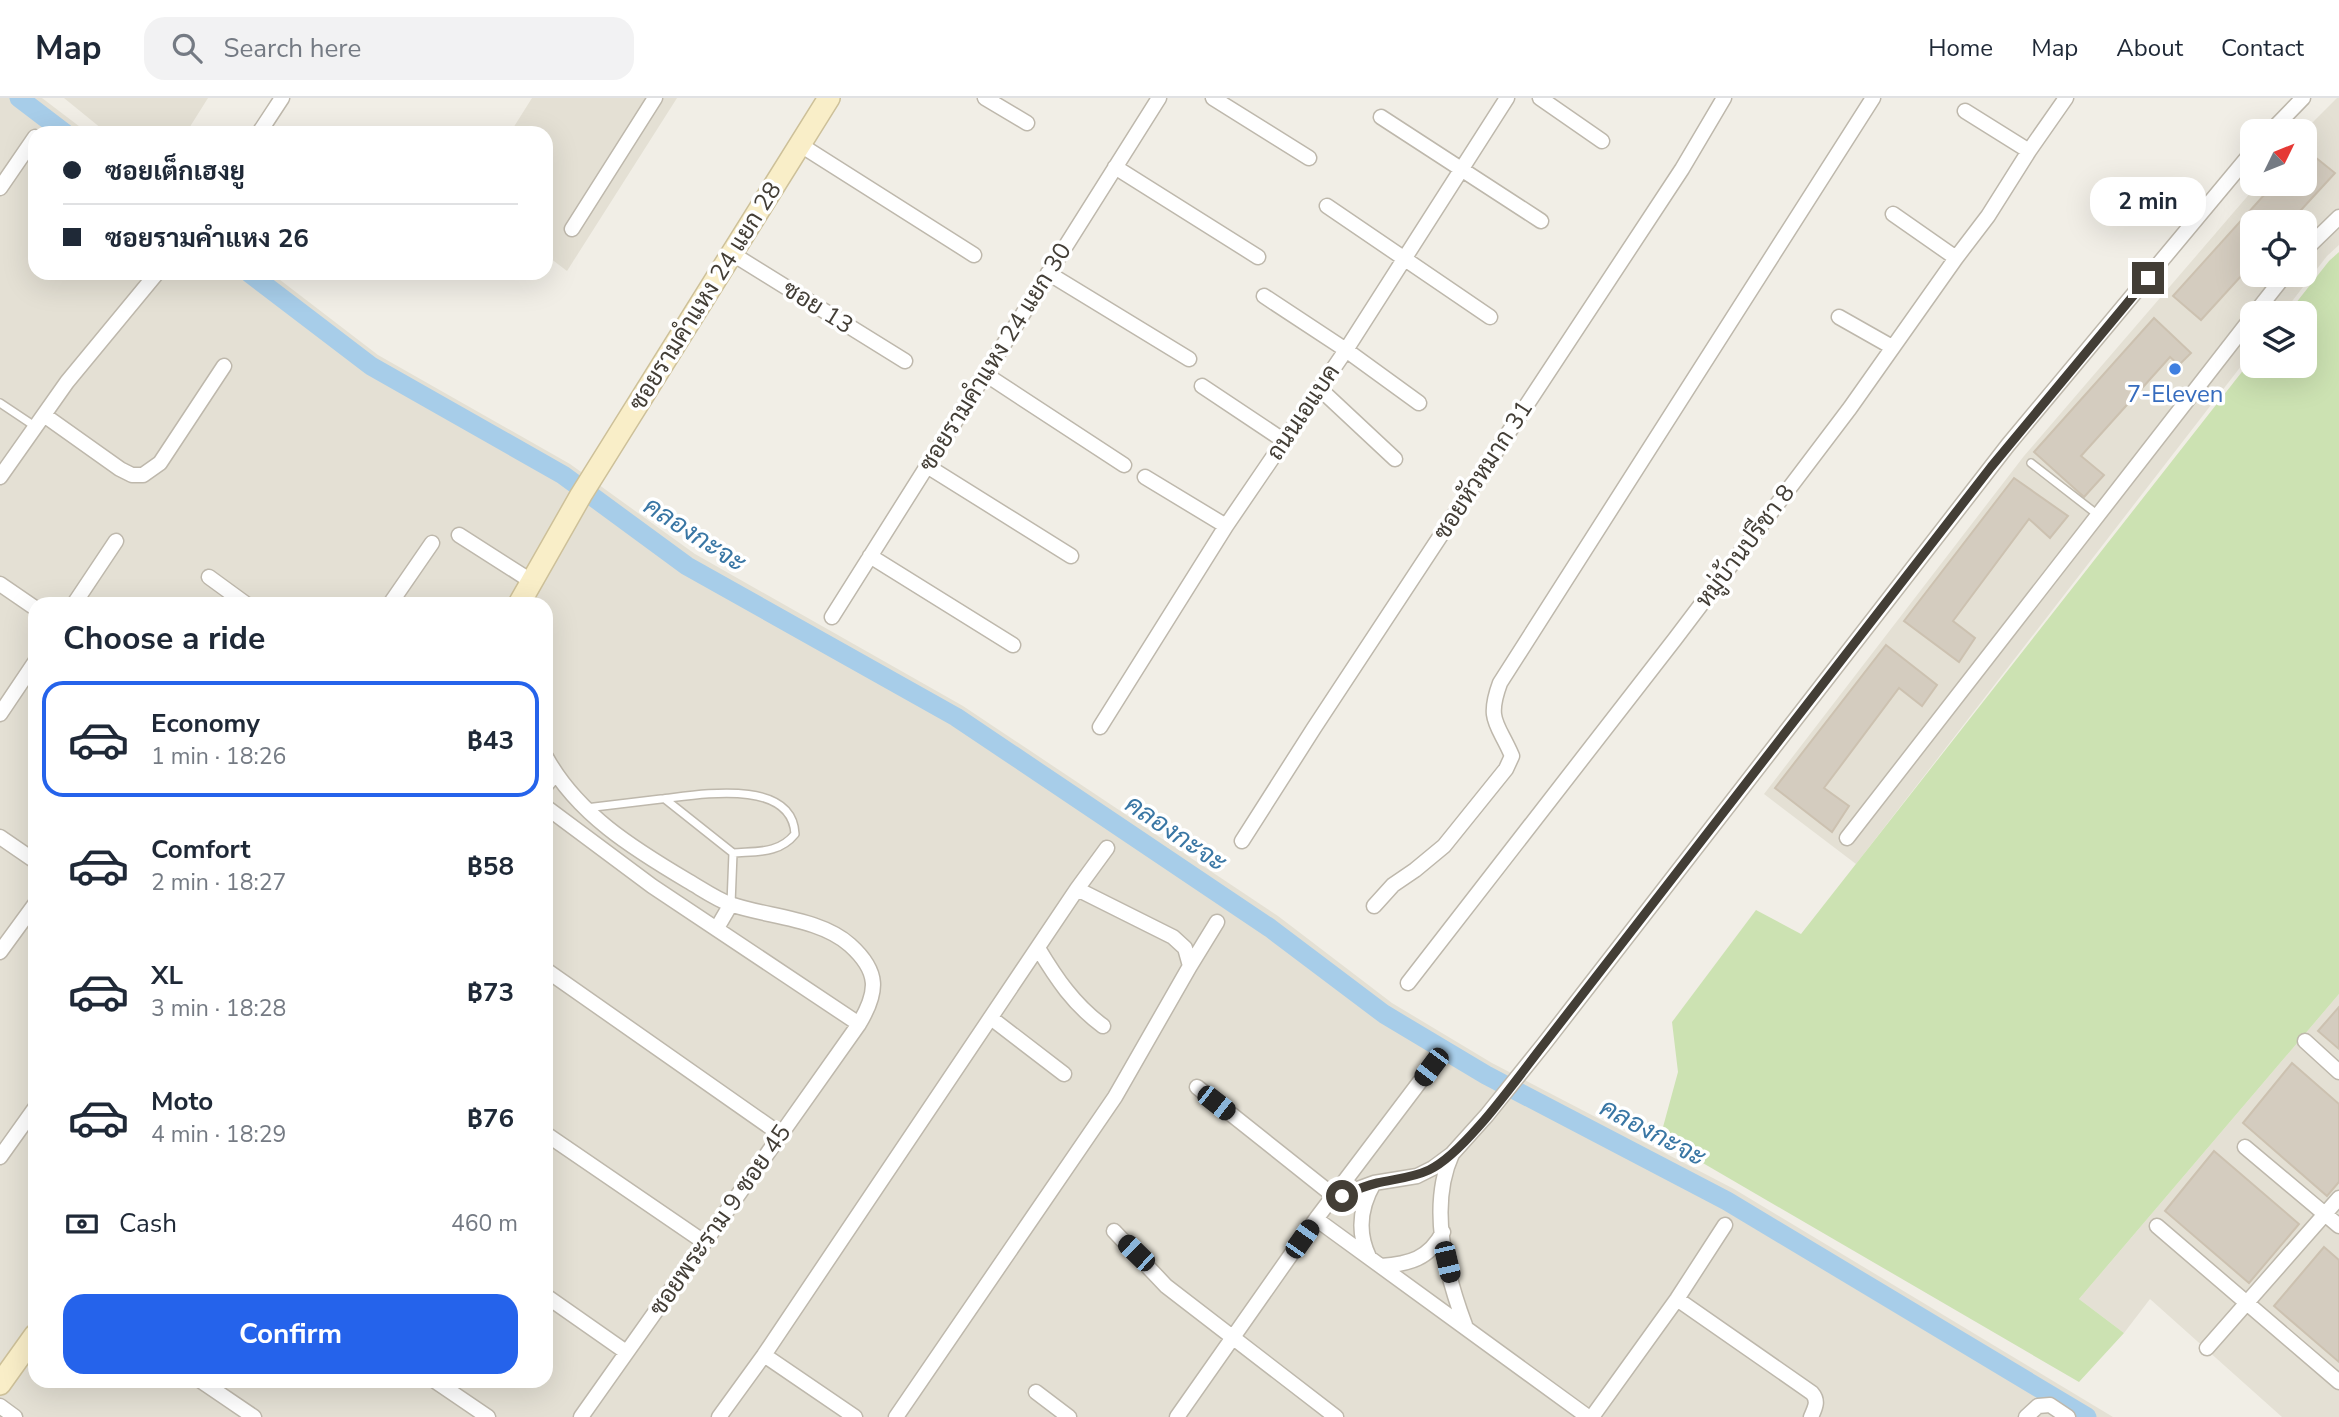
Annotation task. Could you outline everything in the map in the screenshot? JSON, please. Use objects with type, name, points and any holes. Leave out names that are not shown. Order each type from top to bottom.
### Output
[{"type":"street","points":[[264,126],[282,98]]},
{"type":"street","points":[[572,229],[655,98]]},
{"type":"street","name":"ซอยรามคำแหง 24 แยก 28","points":[[523,597],[581,495],[829,98]]},
{"type":"street","points":[[985,98],[1027,123]]},
{"type":"street","name":"ซอยรามคำแหง 24 แยก 30","points":[[832,617],[1159,98]]},
{"type":"street","points":[[1213,98],[1310,158]]},
{"type":"street","name":"ถนนเอแบค","points":[[1100,727],[1226,526],[1346,350],[1507,98]]},
{"type":"street","points":[[1540,98],[1602,141]]},
{"type":"street","name":"ซอยหัวหมาก 31","points":[[1242,841],[1682,169],[1724,98]]},
{"type":"street","points":[[1374,906],[1393,885],[1444,846],[1506,769],[1512,757],[1493,718],[1493,702],[1500,683],[1873,98]]},
{"type":"street","name":"หมู่บ้านปรีชา 8","points":[[1408,983],[1850,408],[1988,216],[2028,151],[2066,98]]},
{"type":"street","points":[[2283,119],[2303,98]]},
{"type":"street","points":[[1965,111],[2028,151]]},
{"type":"street","points":[[1381,117],[1541,221]]},
{"type":"street","points":[[799,144],[974,255]]},
{"type":"street","points":[[0,188],[28,148]]},
{"type":"street","points":[[1331,1201],[1374,1183],[1417,1176],[1433,1168],[1452,1154],[1487,1115],[2008,445],[2240,166]]},
{"type":"street","points":[[1115,167],[1258,257]]},
{"type":"street","points":[[1327,206],[1490,317]]},
{"type":"street","points":[[1893,214],[1956,258]]},
{"type":"street","points":[[2317,238],[2339,217]]},
{"type":"street","name":"ซอย 13","points":[[731,253],[905,361]]},
{"type":"street","points":[[1048,274],[1189,359]]},
{"type":"street","points":[[0,477],[67,382],[151,280]]},
{"type":"street","points":[[2265,301],[2276,287]]},
{"type":"street","points":[[1264,296],[1346,350],[1419,403]]},
{"type":"street","points":[[1839,317],[1892,347]]},
{"type":"street","points":[[1847,838],[2240,333]]},
{"type":"street","points":[[40,421],[120,469],[132,475],[143,475],[160,463],[224,366]]},
{"type":"street","points":[[985,374],[1124,465]]},
{"type":"street","points":[[1202,386],[1283,440]]},
{"type":"street","points":[[1319,388],[1395,459]]},
{"type":"street","points":[[927,466],[1071,556]]},
{"type":"street","points":[[1145,477],[1226,526]]},
{"type":"street","points":[[459,534],[531,581]]},
{"type":"street","points":[[79,597],[116,541]]},
{"type":"street","points":[[395,597],[432,542]]},
{"type":"street","points":[[870,556],[1013,645]]},
{"type":"street","points":[[209,577],[236,597]]},
{"type":"street","points":[[0,584],[28,603]]},
{"type":"street","points":[[0,714],[28,672]]},
{"type":"street","name":"ซอยพระราม 9 ซอย 45","points":[[553,781],[608,828],[653,860],[731,904],[800,922],[848,943],[864,959],[872,973],[875,988],[870,1005],[859,1024],[581,1417]]},
{"type":"street","points":[[553,812],[652,886],[859,1024]]},
{"type":"street","points":[[0,837],[28,856]]},
{"type":"street","points":[[719,1417],[764,1355],[1107,848]]},
{"type":"street","points":[[1077,889],[1173,937],[1185,948],[1190,966]]},
{"type":"street","points":[[717,928],[731,904]]},
{"type":"street","points":[[0,952],[28,914]]},
{"type":"street","points":[[896,1417],[1115,1097],[1217,922]]},
{"type":"street","points":[[1038,948],[1071,998],[1103,1026]]},
{"type":"street","points":[[553,975],[780,1134]]},
{"type":"street","points":[[991,1018],[1064,1074]]},
{"type":"street","points":[[2305,1041],[2339,1072]]},
{"type":"street","points":[[1177,1417],[1316,1219],[1431,1067]]},
{"type":"street","points":[[1197,1087],[1331,1201]]},
{"type":"street","points":[[0,1157],[28,1118]]},
{"type":"street","points":[[553,1138],[704,1242]]},
{"type":"street","points":[[2245,1147],[2339,1227]]},
{"type":"street","points":[[1452,1154],[1443,1180],[1443,1232],[1454,1296],[1466,1327]]},
{"type":"street","points":[[1374,1183],[1368,1194],[1362,1218],[1363,1245],[1375,1262],[1399,1265],[1423,1257],[1437,1243],[1443,1232]]},
{"type":"street","points":[[2207,1348],[2339,1198]]},
{"type":"street","points":[[1316,1219],[1590,1417],[1677,1299],[1725,1225]]},
{"type":"street","points":[[2157,1226],[2339,1382]]},
{"type":"street","points":[[1114,1231],[1166,1286],[1336,1417]]},
{"type":"street","points":[[1677,1299],[1812,1393],[1816,1404],[1811,1417]]},
{"type":"street","points":[[553,1301],[626,1352]]},
{"type":"street","points":[[0,1384],[28,1345]]},
{"type":"street","points":[[764,1355],[855,1417]]},
{"type":"street","points":[[211,1388],[254,1417]]},
{"type":"street","points":[[445,1388],[488,1417]]},
{"type":"street","points":[[1035,1392],[1069,1417]]},
{"type":"street","points":[[2026,1417],[2038,1406],[2050,1405],[2068,1417]]},
{"type":"street","points":[[0,1406],[15,1417]]},
{"type":"lane","points":[[0,403],[40,421]]},
{"type":"lane","points":[[2031,463],[2098,515]]},
{"type":"lane","points":[[585,808],[726,792],[746,794],[770,800],[786,811],[795,821],[795,834],[787,844],[775,849],[733,853],[665,799]]},
{"type":"lane","points":[[731,904],[733,853]]},
{"type":"shaded area","points":[[0,98],[42,98],[79,126],[28,126],[28,280],[280,280],[378,355],[570,464],[695,554],[963,706],[1278,916],[1392,1003],[1492,1063],[1734,1189],[2113,1417],[0,1417]]},
{"type":"shaded area","points":[[64,98],[208,98],[190,126],[98,126]]},
{"type":"shaded area","points":[[532,98],[677,98],[567,271],[553,260],[553,126],[514,126]]},
{"type":"shaded area","points":[[2339,98],[2339,245],[2317,269],[2317,210],[2240,210],[2240,287],[2303,287],[2292,301],[2240,301],[2240,368],[1856,864],[1764,794],[2024,456],[2248,196],[2317,196],[2316,119]]},
{"type":"shaded area","points":[[2339,994],[2339,1417],[2282,1417],[2150,1299],[2124,1333],[2079,1299]]},
{"type":"green space","points":[[2339,252],[2339,994],[2079,1299],[2124,1333],[2079,1382],[1660,1138],[1678,1072],[1672,1022],[1756,910],[1801,934],[2240,374],[2240,378],[2317,378],[2317,301],[2297,301],[2308,287],[2317,287],[2317,276]]},
{"type":"building","points":[[2317,159],[2335,173],[2317,193]]},
{"type":"building","points":[[2263,196],[2314,196],[2301,210],[2251,210]]},
{"type":"building","points":[[2240,222],[2240,277],[2201,320],[2173,296]]},
{"type":"building","points":[[2154,318],[2191,353],[2179,365],[2170,357],[2081,456],[2104,475],[2084,497],[2034,452]]},
{"type":"building","points":[[2014,478],[2068,516],[2050,538],[2029,519],[1953,621],[1975,638],[1959,662],[1904,621]]},
{"type":"building","points":[[1886,645],[1937,685],[1922,706],[1899,688],[1824,788],[1849,806],[1832,832],[1775,788]]},
{"type":"building","points":[[2339,1007],[2339,1049],[2318,1031]]},
{"type":"building","points":[[2292,1063],[2339,1104],[2339,1182],[2327,1196],[2243,1123]]},
{"type":"building","points":[[2214,1151],[2299,1224],[2249,1283],[2165,1211]]},
{"type":"building","points":[[2324,1247],[2339,1260],[2339,1362],[2274,1306]]},
{"type":"waterway","name":"คลองกะจะ","points":[[19,98],[56,126]]},
{"type":"waterway","name":"คลองกะจะ","points":[[258,280],[371,366],[563,475],[687,566],[956,717],[1270,928],[1384,1014],[1486,1075],[1727,1201],[2087,1417]]},
{"type":"place","name":"7-Eleven","points":[[2175,369]]},
{"type":"route","points":[[1342,1196],[1374,1183],[1417,1176],[1433,1168],[1452,1154],[1487,1115],[2008,445],[2148,278]]}]
